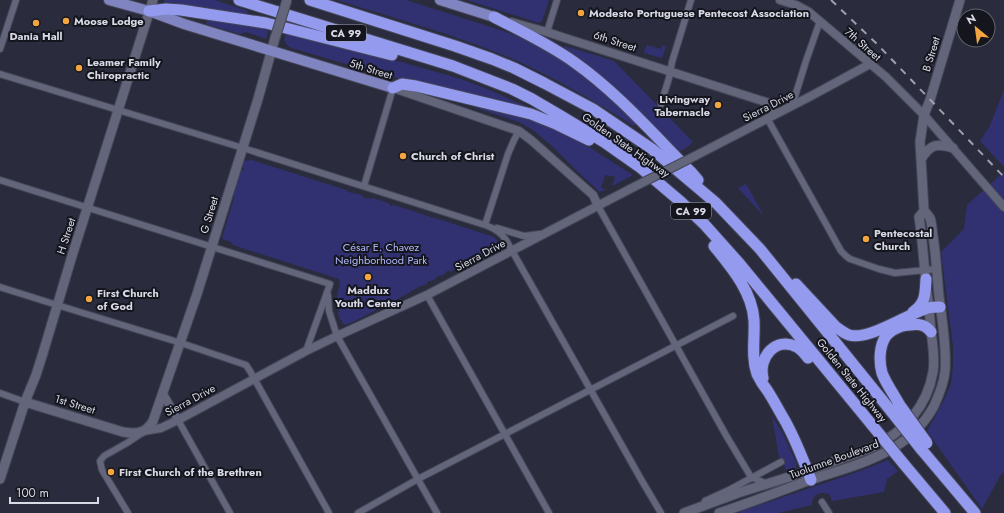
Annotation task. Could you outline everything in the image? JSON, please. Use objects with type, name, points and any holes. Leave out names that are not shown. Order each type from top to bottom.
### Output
[{"type":"highway","name":"Golden State Highway","points":[[239,0],[454,66],[487,79],[532,99],[604,142],[641,168],[681,202],[705,225],[744,269],[942,510]]},
{"type":"highway","name":"Golden State Highway","points":[[310,0],[492,59],[544,83],[593,109],[646,145],[716,203],[760,249],[895,407]]},
{"type":"highway","points":[[149,11],[166,9],[181,10],[266,23],[427,64],[454,66]]},
{"type":"highway","points":[[494,17],[559,52],[598,81],[632,112],[692,173],[716,203]]},
{"type":"highway","points":[[393,88],[402,84],[416,86],[531,114],[556,124],[641,168]]},
{"type":"highway","points":[[658,182],[711,242],[727,262],[745,289],[753,313],[755,368],[797,445],[809,476]]},
{"type":"highway","points":[[760,249],[802,290],[836,327],[842,332],[850,335],[864,336],[933,309]]},
{"type":"highway","points":[[925,274],[924,299],[920,306],[890,332],[881,348],[880,356],[882,374],[895,407],[955,489],[975,513]]},
{"type":"highway","points":[[902,322],[924,325],[931,332]]},
{"type":"highway","points":[[767,390],[762,369],[762,364],[766,355],[772,348],[782,345],[797,347],[802,350],[872,425]]},
{"type":"main road","name":"5th Street","points":[[109,0],[149,11],[184,24],[393,88]]},
{"type":"main road","name":"H Street","points":[[0,479],[25,402],[36,375],[153,0]]},
{"type":"main road","name":"G Street","points":[[144,431],[153,421],[181,343],[243,148],[287,0]]},
{"type":"main road","name":"6th Street","points":[[440,0],[494,17]]},
{"type":"main road","name":"B Street","points":[[924,115],[930,100],[960,0]]},
{"type":"main road","name":"Tuolumne Boulevard","points":[[719,513],[730,511],[809,476],[894,435],[908,423],[927,395],[933,370],[933,345],[931,332],[936,269],[935,247],[931,220],[924,211],[920,142],[924,115]]},
{"type":"main road","points":[[921,159],[928,148],[941,145],[953,148]]},
{"type":"main road","name":"Tuolumne Boulevard","points":[[684,513],[728,494],[738,493],[768,484],[848,468],[888,452],[901,444],[921,425],[937,400],[945,372],[944,345],[933,309],[925,274],[919,217],[924,211]]},
{"type":"main road","name":"1st Street","points":[[25,402],[123,432],[133,434],[144,431]]},
{"type":"street","points":[[0,49],[16,0]]},
{"type":"street","points":[[547,32],[557,0]]},
{"type":"street","points":[[661,104],[691,0]]},
{"type":"street","name":"7th Street","points":[[780,0],[803,8],[897,88],[924,115],[1004,207]]},
{"type":"street","name":"6th Street","points":[[494,17],[547,32],[769,103],[775,114]]},
{"type":"street","points":[[792,106],[820,21]]},
{"type":"street","name":"Sierra Drive","points":[[128,513],[102,470],[100,461],[104,456],[144,431],[161,428],[178,420],[306,351],[427,295],[870,64]]},
{"type":"street","points":[[0,74],[243,148],[498,230],[503,235],[661,513]]},
{"type":"street","points":[[364,186],[393,88]]},
{"type":"street","name":"5th Street","points":[[393,88],[519,131],[532,140],[593,196],[598,206]]},
{"type":"street","points":[[768,118],[841,251],[846,256],[850,259],[895,273],[925,274],[936,269]]},
{"type":"street","points":[[488,226],[508,154],[519,131]]},
{"type":"street","points":[[0,180],[330,284],[306,351]]},
{"type":"street","points":[[598,206],[727,437],[751,477],[768,484]]},
{"type":"street","points":[[488,226],[524,236],[546,233]]},
{"type":"street","points":[[0,287],[181,343],[246,365],[329,513]]},
{"type":"street","points":[[328,291],[329,311],[337,336],[437,513]]},
{"type":"street","points":[[427,295],[549,513]]},
{"type":"street","points":[[358,513],[418,479],[733,316]]},
{"type":"street","name":"1st Street","points":[[0,393],[25,402]]},
{"type":"street","points":[[163,394],[230,513]]},
{"type":"street","name":"Tuolumne Boulevard","points":[[728,494],[751,477],[781,462]]},
{"type":"street","points":[[728,494],[730,511]]},
{"type":"street","points":[[822,502],[829,513]]},
{"type":"green space","points":[[164,0],[215,0],[248,11],[246,17],[164,2]]},
{"type":"green space","points":[[337,0],[406,0],[519,37],[561,59],[571,66],[607,95],[637,123],[634,126],[572,89],[508,57],[445,34]]},
{"type":"green space","points":[[467,0],[549,0],[542,21],[539,23]]},
{"type":"green space","points":[[208,19],[269,28],[266,39],[246,32],[240,34],[206,24]]},
{"type":"green space","points":[[287,32],[366,52],[461,79],[526,106],[524,109],[369,71],[292,48],[288,46],[284,40]]},
{"type":"green space","points":[[647,45],[661,49],[663,45],[666,46],[662,58],[644,53]]},
{"type":"green space","points":[[565,46],[614,61],[693,142],[678,152],[563,50]]},
{"type":"green space","points":[[1004,90],[1004,167],[980,141],[989,128]]},
{"type":"green space","points":[[474,105],[513,114],[553,127],[584,144],[633,175],[612,186],[615,177],[605,175],[601,188],[606,189],[600,192],[533,130],[519,122],[473,107]]},
{"type":"green space","name":"César E. Chavez Neighborhood Park","points":[[252,160],[360,194],[367,199],[373,198],[388,203],[391,206],[394,205],[494,237],[497,241],[497,246],[451,271],[447,271],[444,275],[428,281],[427,284],[418,287],[389,304],[382,304],[376,308],[376,310],[346,325],[342,323],[336,306],[340,284],[339,279],[233,245],[231,242],[222,238],[241,170],[243,171],[244,168],[242,167],[244,161]]},
{"type":"green space","points":[[1004,172],[1004,472],[1000,476],[982,509],[927,431],[951,384],[953,365],[953,346],[941,252],[964,229],[967,205]]},
{"type":"green space","points":[[746,184],[764,216],[738,188]]},
{"type":"green space","points":[[772,416],[783,434],[796,462],[796,468],[788,473],[779,456]]},
{"type":"green space","points":[[888,460],[898,471],[887,479],[884,492],[832,501],[830,495],[820,493],[813,499],[812,505],[778,513],[739,513],[863,470]]},
{"type":"railway","points":[[831,0],[877,44],[1004,177]]},
{"type":"place","name":"Modesto Portuguese Pentecost Association","points":[[581,13]]},
{"type":"place","name":"Moose Lodge","points":[[66,21]]},
{"type":"place","name":"Dania Hall","points":[[36,23]]},
{"type":"place","name":"Leamer Family Chiropractic","points":[[79,68]]},
{"type":"place","name":"Livingway Tabernacle","points":[[718,105]]},
{"type":"place","name":"Church of Christ","points":[[403,156]]},
{"type":"place","name":"Pentecostal Church","points":[[866,239]]},
{"type":"place","name":"Maddux Youth Center","points":[[368,277]]},
{"type":"place","name":"First Church of God","points":[[89,299]]},
{"type":"place","name":"First Church of the Brethren","points":[[111,472]]}]
